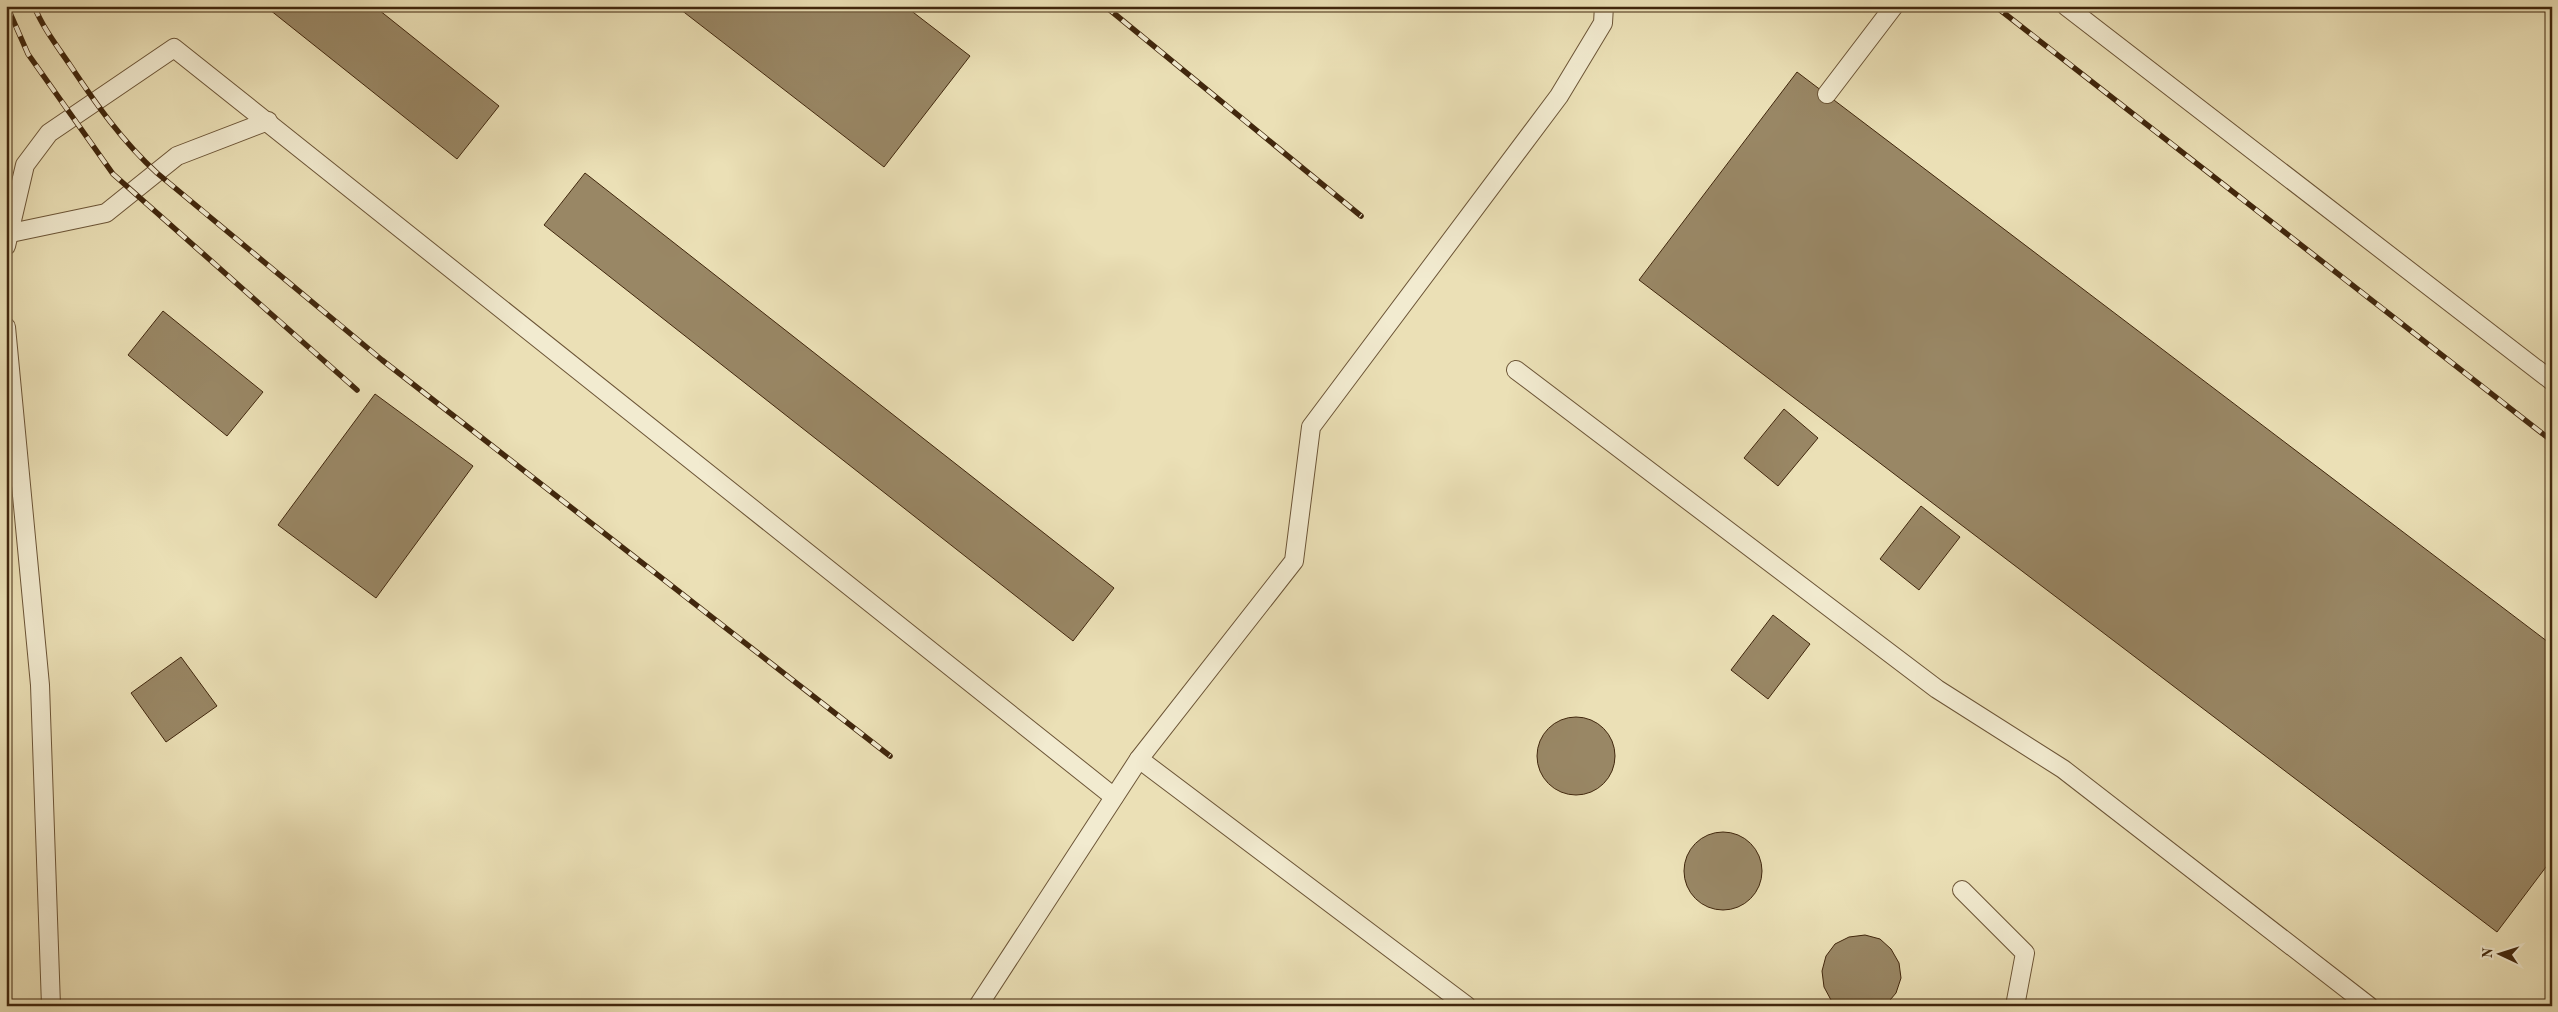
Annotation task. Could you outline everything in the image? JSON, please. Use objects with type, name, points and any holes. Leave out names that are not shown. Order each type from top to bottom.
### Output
[{"type":"lane","points":[[978,1006],[1139,759],[1294,561],[1311,427],[1559,96],[1604,23],[1604,6]]},
{"type":"lane","points":[[1826,94],[1894,6]]},
{"type":"lane","points":[[2066,6],[2552,381]]},
{"type":"lane","points":[[268,121],[177,156],[106,213],[7,238],[25,165],[49,133],[174,48],[268,121],[1114,797]]},
{"type":"lane","points":[[6,327],[40,685],[51,1006]]},
{"type":"lane","points":[[1516,370],[1937,689],[2063,768],[2369,1006]]},
{"type":"lane","points":[[1139,759],[1467,1006]]},
{"type":"lane","points":[[1962,890],[2025,953],[2015,1006]]},
{"type":"building","points":[[265,6],[374,6],[499,106],[457,159]]},
{"type":"building","points":[[676,6],[905,6],[970,56],[884,167]]},
{"type":"building","points":[[1797,72],[2552,645],[2552,859],[2497,932],[1639,280]]},
{"type":"building","points":[[585,173],[1114,588],[1073,641],[544,225]]},
{"type":"building","points":[[163,311],[263,392],[227,436],[128,355]]},
{"type":"building","points":[[375,394],[473,466],[376,598],[278,525]]},
{"type":"building","points":[[1784,409],[1818,438],[1778,486],[1744,458]]},
{"type":"building","points":[[1921,506],[1960,537],[1919,590],[1880,559]]},
{"type":"building","points":[[1773,615],[1810,644],[1768,699],[1731,670]]},
{"type":"building","points":[[181,657],[217,706],[166,742],[131,693]]},
{"type":"building","points":[[1576,717],[1591,720],[1604,728],[1612,741],[1615,756],[1612,771],[1604,784],[1591,792],[1576,795],[1561,792],[1548,784],[1540,771],[1537,756],[1540,741],[1548,728],[1561,720]]},
{"type":"building","points":[[1723,832],[1738,835],[1751,843],[1759,856],[1762,871],[1759,886],[1751,899],[1738,907],[1723,910],[1708,907],[1695,899],[1687,886],[1684,871],[1687,856],[1695,843],[1708,835]]},
{"type":"building","points":[[1865,935],[1880,939],[1891,949],[1899,963],[1901,978],[1896,993],[1885,1006],[1838,1006],[1831,1000],[1824,987],[1822,971],[1826,956],[1835,944],[1849,937]]},
{"type":"railway","points":[[7,6],[28,54],[113,174],[357,390]]},
{"type":"railway","points":[[34,6],[50,37],[100,108],[132,148],[157,173],[382,360],[890,756]]},
{"type":"railway","points":[[1105,6],[1361,216]]},
{"type":"railway","points":[[1995,6],[2552,441]]}]
